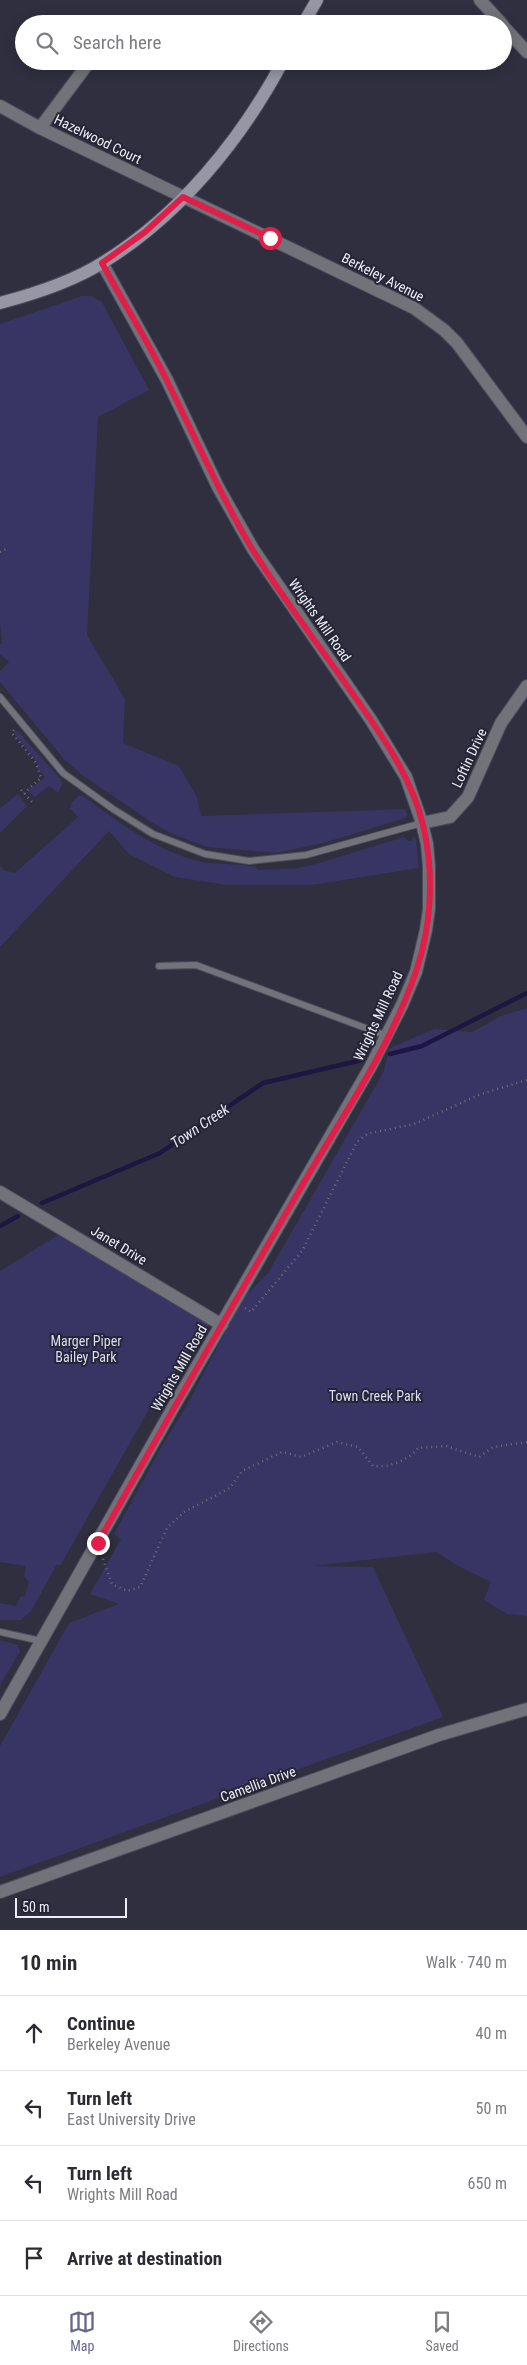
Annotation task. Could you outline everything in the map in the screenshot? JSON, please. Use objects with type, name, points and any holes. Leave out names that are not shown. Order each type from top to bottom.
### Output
[{"type":"main road","points":[[308,15],[317,0]]},
{"type":"main road","points":[[0,303],[42,290],[102,263],[145,232],[214,165],[242,128],[277,70]]},
{"type":"street","points":[[480,0],[493,15]]},
{"type":"street","points":[[512,36],[527,52]]},
{"type":"street","points":[[40,128],[83,70]]},
{"type":"street","name":"Hazelwood Court","points":[[0,106],[40,128],[183,197]]},
{"type":"street","name":"Berkeley Avenue","points":[[183,197],[414,308],[444,330],[457,343],[527,437]]},
{"type":"street","name":"Wrights Mill Road","points":[[0,1714],[174,1406],[387,1036],[416,972],[426,930],[430,887],[427,844],[422,823],[406,777],[371,720],[252,549],[218,486],[167,380],[102,263]]},
{"type":"street","name":"Loftin Drive","points":[[422,823],[450,816],[468,797],[501,723],[527,686]]},
{"type":"street","name":"Janet Drive","points":[[0,1192],[222,1325]]},
{"type":"street","name":"Camellia Drive","points":[[0,1892],[430,1739],[527,1709]]},
{"type":"lane","points":[[0,697],[63,773],[113,809],[153,834],[205,854],[249,861],[306,855],[422,823]]},
{"type":"lane","points":[[159,966],[196,965],[387,1036]]},
{"type":"lane","points":[[0,1632],[41,1642]]},
{"type":"path","points":[[0,552],[8,548]]},
{"type":"path","points":[[9,724],[14,730],[12,733],[36,764],[41,778],[23,791],[32,802]]},
{"type":"path","points":[[242,1306],[251,1312],[302,1250],[357,1142],[367,1134],[414,1124],[481,1094],[527,1080]]},
{"type":"path","points":[[98,1543],[112,1584],[127,1591],[140,1586],[167,1528],[184,1512],[230,1488],[242,1472],[282,1452],[301,1457],[338,1442],[358,1447],[372,1466],[384,1468],[413,1455],[418,1448],[446,1446],[479,1457],[493,1447],[527,1442]]},
{"type":"green space","points":[[82,296],[91,296],[102,302],[149,390],[98,417],[87,635],[125,699],[123,743],[179,766],[197,797],[201,816],[405,809],[407,816],[405,818],[324,843],[276,853],[207,847],[170,833],[154,824],[82,775],[64,759],[0,682],[0,671],[9,662],[0,654],[0,644],[2,643],[0,622],[0,324]]},
{"type":"green space","points":[[18,731],[62,781],[58,793],[49,786],[35,797],[28,791],[45,777],[36,767],[38,764],[14,733]]},
{"type":"green space","points":[[18,794],[27,806],[0,833],[0,808]]},
{"type":"green space","points":[[78,796],[83,796],[125,826],[155,844],[203,862],[250,866],[256,867],[258,870],[298,868],[404,837],[412,841],[413,836],[416,838],[419,868],[312,885],[227,885],[175,877],[129,854],[109,831],[0,947],[0,866],[4,870],[15,873],[78,817],[70,808]]},
{"type":"green space","name":"Town Creek Park","points":[[527,1008],[527,1616],[507,1614],[484,1600],[491,1582],[458,1566],[437,1552],[312,1566],[373,1567],[443,1717],[0,1877],[0,1746],[69,1623],[119,1604],[90,1594],[121,1539],[114,1534],[159,1451],[188,1403],[243,1298],[268,1273],[383,1073],[390,1048],[434,1029],[472,1032],[501,1016]]},
{"type":"green space","name":"Marger Piper Bailey Park","points":[[58,1235],[203,1318],[209,1325],[156,1397],[60,1566],[57,1564],[31,1611],[21,1620],[0,1620],[0,1603],[16,1606],[20,1597],[25,1596],[29,1582],[24,1576],[26,1566],[0,1562],[0,1271]]},
{"type":"green space","points":[[0,1640],[18,1645],[20,1652],[0,1685]]},
{"type":"waterway","name":"Town Creek","points":[[390,1054],[422,1046],[527,993]]},
{"type":"waterway","name":"Town Creek","points":[[42,1203],[160,1153],[263,1083],[362,1060]]},
{"type":"waterway","name":"Town Creek","points":[[0,1226],[18,1216]]},
{"type":"route","points":[[98,1543],[174,1406],[371,1066],[402,1005],[416,972],[422,951],[429,909],[430,887],[427,844],[415,800],[406,777],[371,720],[252,549],[218,486],[167,380],[102,263],[145,232],[183,197],[270,238]]}]
